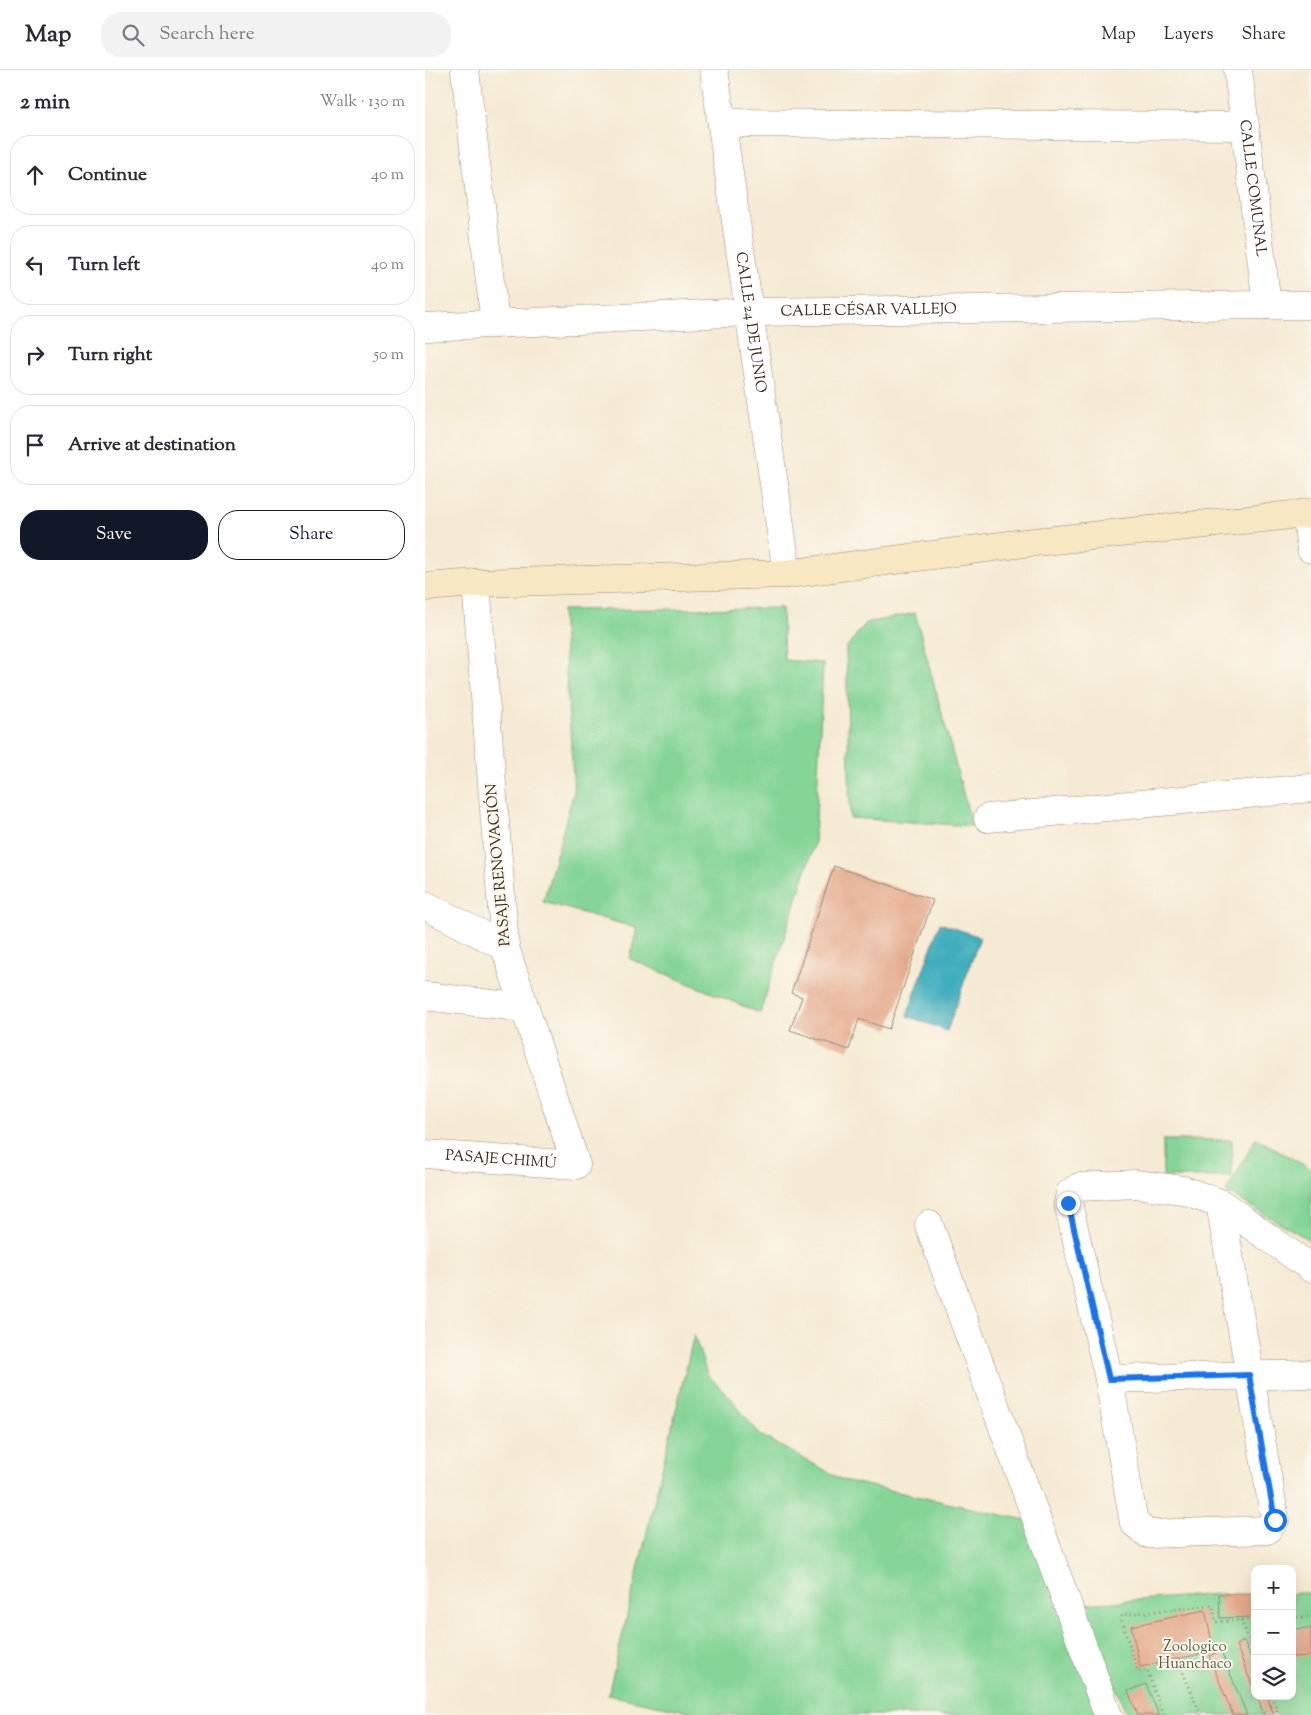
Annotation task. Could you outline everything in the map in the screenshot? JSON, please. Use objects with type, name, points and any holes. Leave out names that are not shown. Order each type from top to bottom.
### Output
[{"type":"street","points":[[465,70],[495,324]]},
{"type":"street","name":"CALLE 24 DE JUNIO","points":[[714,70],[787,574]]},
{"type":"street","name":"CALLE COMUNAL","points":[[1238,70],[1267,305]]},
{"type":"street","points":[[722,123],[1245,126]]},
{"type":"street","name":"CALLE CÉSAR VALLEJO","points":[[425,327],[749,312],[1311,305]]},
{"type":"street","points":[[425,587],[476,583],[787,574],[1025,543],[1309,513],[1311,549]]},
{"type":"street","name":"PASAJE RENOVACIÓN","points":[[476,583],[505,947],[576,1165]]},
{"type":"street","points":[[988,818],[1311,788]]},
{"type":"street","points":[[425,905],[505,947]]},
{"type":"street","points":[[425,996],[525,1008]]},
{"type":"street","name":"PASAJE CHIMÚ","points":[[425,1154],[576,1165]]},
{"type":"street","points":[[1220,1203],[1275,1520],[1267,1530],[1148,1534],[1134,1523],[1109,1379],[1068,1203],[1070,1193],[1079,1187],[1135,1184],[1183,1190],[1220,1203],[1311,1268]]},
{"type":"street","points":[[929,1225],[1108,1715]]},
{"type":"street","points":[[1109,1379],[1311,1374]]},
{"type":"path","points":[[1163,1715],[1147,1670],[1138,1672],[1122,1621],[1122,1615],[1212,1605],[1216,1622],[1251,1619]]},
{"type":"path","points":[[1296,1617],[1311,1617]]},
{"type":"path","points":[[1241,1620],[1251,1645]]},
{"type":"path","points":[[1181,1668],[1201,1715]]},
{"type":"path","points":[[1273,1700],[1279,1715]]},
{"type":"green space","points":[[782,608],[784,660],[823,663],[815,842],[760,1013],[630,959],[637,928],[543,902],[574,791],[562,610]]},
{"type":"green space","points":[[915,613],[972,826],[850,818],[846,648],[866,623]]},
{"type":"green space","points":[[1256,1138],[1311,1169],[1311,1241],[1226,1192]]},
{"type":"green space","points":[[1163,1140],[1232,1140],[1232,1177],[1163,1177]]},
{"type":"green space","points":[[694,1335],[707,1374],[729,1396],[760,1435],[843,1480],[1030,1521],[1104,1715],[705,1715],[608,1695]]},
{"type":"green space","name":"Zoologico Huanchaco","points":[[1296,1593],[1311,1593],[1311,1715],[1127,1715],[1083,1604],[1219,1594],[1251,1594],[1251,1700],[1296,1700]]},
{"type":"water","points":[[940,923],[980,937],[947,1031],[907,1016]]},
{"type":"building","points":[[834,866],[933,900],[889,1029],[859,1019],[849,1050],[790,1030],[802,997],[791,993]]},
{"type":"building","points":[[1219,1594],[1251,1594],[1251,1617],[1220,1618]]},
{"type":"building","points":[[1205,1610],[1214,1651],[1140,1667],[1131,1626]]},
{"type":"building","points":[[1311,1628],[1311,1656],[1296,1657],[1296,1629]]},
{"type":"building","points":[[1244,1641],[1251,1658],[1251,1682],[1236,1645]]},
{"type":"building","points":[[1221,1651],[1247,1715],[1233,1715],[1209,1656]]},
{"type":"building","points":[[1146,1684],[1159,1715],[1138,1715],[1128,1691]]},
{"type":"building","points":[[1258,1700],[1268,1700],[1274,1715],[1264,1715]]},
{"type":"route","points":[[1068,1203],[1109,1379],[1249,1375],[1275,1520]]}]
